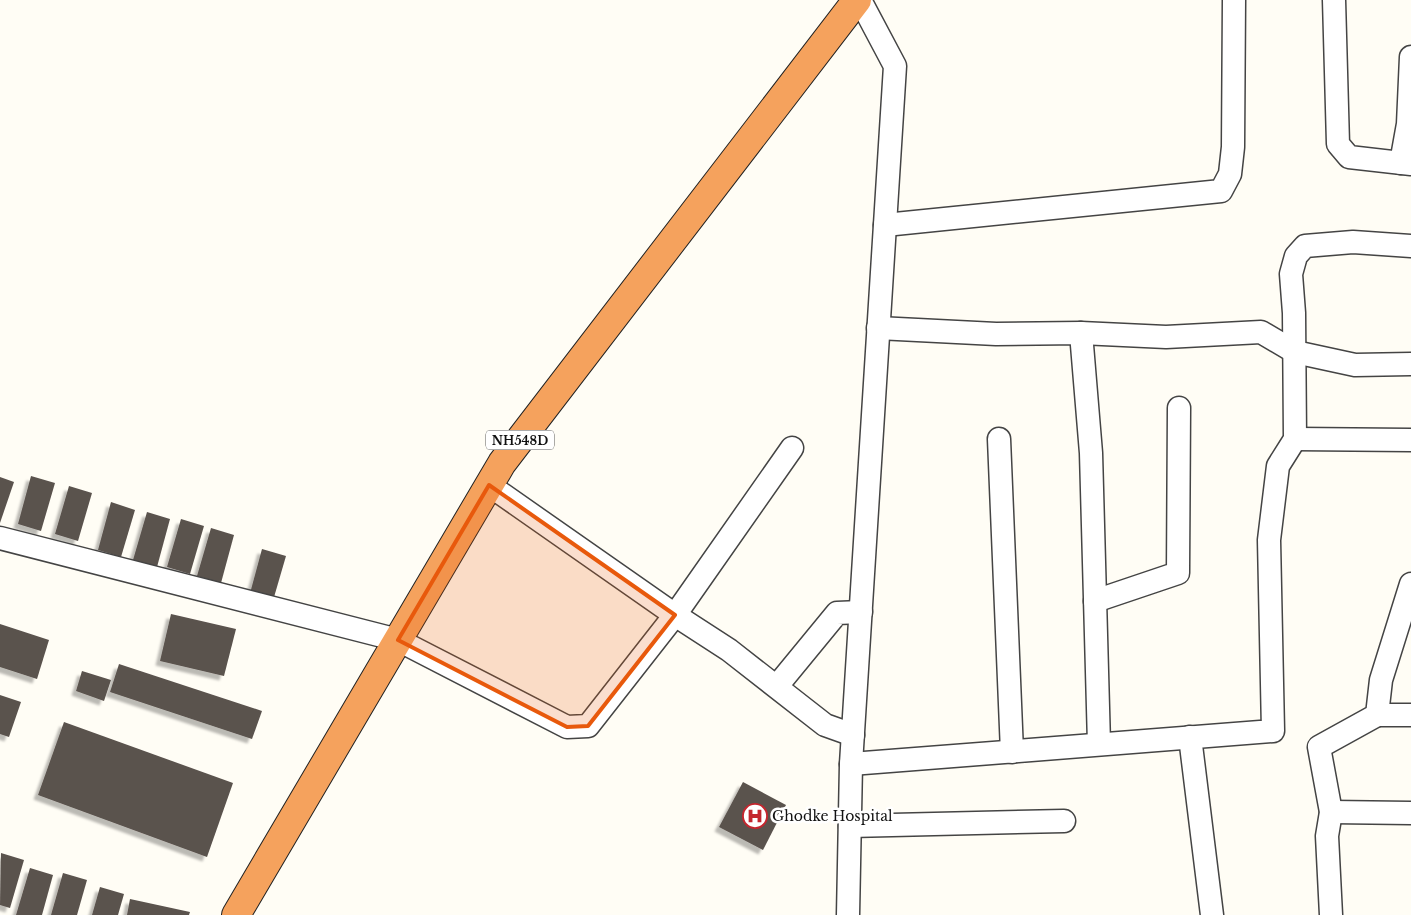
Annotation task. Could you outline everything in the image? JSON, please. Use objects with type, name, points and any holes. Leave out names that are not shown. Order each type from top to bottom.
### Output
[{"type":"highway","name":"NH548D","points":[[236,915],[502,463],[859,0]]},
{"type":"street","points":[[848,915],[851,764],[895,66],[859,0]]},
{"type":"street","points":[[885,224],[1221,191],[1230,174],[1233,146],[1234,0]]},
{"type":"street","points":[[1334,0],[1338,144],[1349,157],[1406,163],[1411,57]]},
{"type":"street","points":[[851,764],[1273,731],[1269,540],[1278,466],[1295,439],[1295,352],[1291,274],[1296,256],[1305,246],[1353,242],[1411,246]]},
{"type":"street","points":[[878,328],[996,334],[1166,337],[1261,332],[1295,352],[1355,365],[1411,364]]},
{"type":"street","points":[[1081,334],[1091,453],[1099,744]]},
{"type":"street","points":[[1095,601],[1178,573],[1179,408]]},
{"type":"street","points":[[999,439],[1012,752]]},
{"type":"street","points":[[1295,439],[1411,440]]},
{"type":"street","points":[[0,538],[398,640],[567,727],[588,726],[675,615],[792,448]]},
{"type":"street","points":[[489,486],[675,615],[730,650],[825,725],[853,735]]},
{"type":"street","points":[[1377,716],[1381,680],[1411,584]]},
{"type":"street","points":[[776,686],[837,613],[861,612]]},
{"type":"street","points":[[1331,915],[1327,836],[1331,812],[1319,748],[1377,716],[1411,715]]},
{"type":"street","points":[[1190,737],[1212,915]]},
{"type":"street","points":[[1331,812],[1411,813]]},
{"type":"street","points":[[850,826],[1064,821]]},
{"type":"highlighted area","points":[[489,485],[675,615],[588,726],[567,727],[398,640]]},
{"type":"building","points":[[31,476],[55,483],[41,531],[18,524]]},
{"type":"building","points":[[0,477],[14,482],[0,523]]},
{"type":"building","points":[[69,486],[92,493],[78,541],[55,534]]},
{"type":"building","points":[[111,502],[135,510],[121,557],[98,550]]},
{"type":"building","points":[[147,512],[170,519],[157,567],[133,560]]},
{"type":"building","points":[[181,519],[204,526],[190,574],[167,567]]},
{"type":"building","points":[[211,528],[234,535],[221,583],[197,576]]},
{"type":"building","points":[[262,549],[286,556],[272,604],[249,597]]},
{"type":"building","points":[[171,614],[236,629],[224,676],[160,661]]},
{"type":"building","points":[[0,624],[49,640],[37,679],[0,667]]},
{"type":"building","points":[[119,664],[262,711],[252,739],[110,692]]},
{"type":"building","points":[[82,671],[111,680],[104,701],[76,691]]},
{"type":"building","points":[[0,695],[21,702],[9,737],[0,734]]},
{"type":"building","points":[[64,722],[233,783],[207,857],[38,795]]},
{"type":"building","points":[[743,782],[786,805],[763,850],[719,827]]},
{"type":"building","points":[[1,853],[24,860],[10,908],[0,905]]},
{"type":"building","points":[[30,868],[53,875],[42,915],[16,915]]},
{"type":"building","points":[[63,873],[87,880],[77,915],[51,915]]},
{"type":"building","points":[[100,887],[124,894],[118,915],[92,915]]},
{"type":"building","points":[[130,899],[190,912],[189,915],[127,915]]},
{"type":"place","name":"Ghodke Hospital","points":[[755,816]]}]
